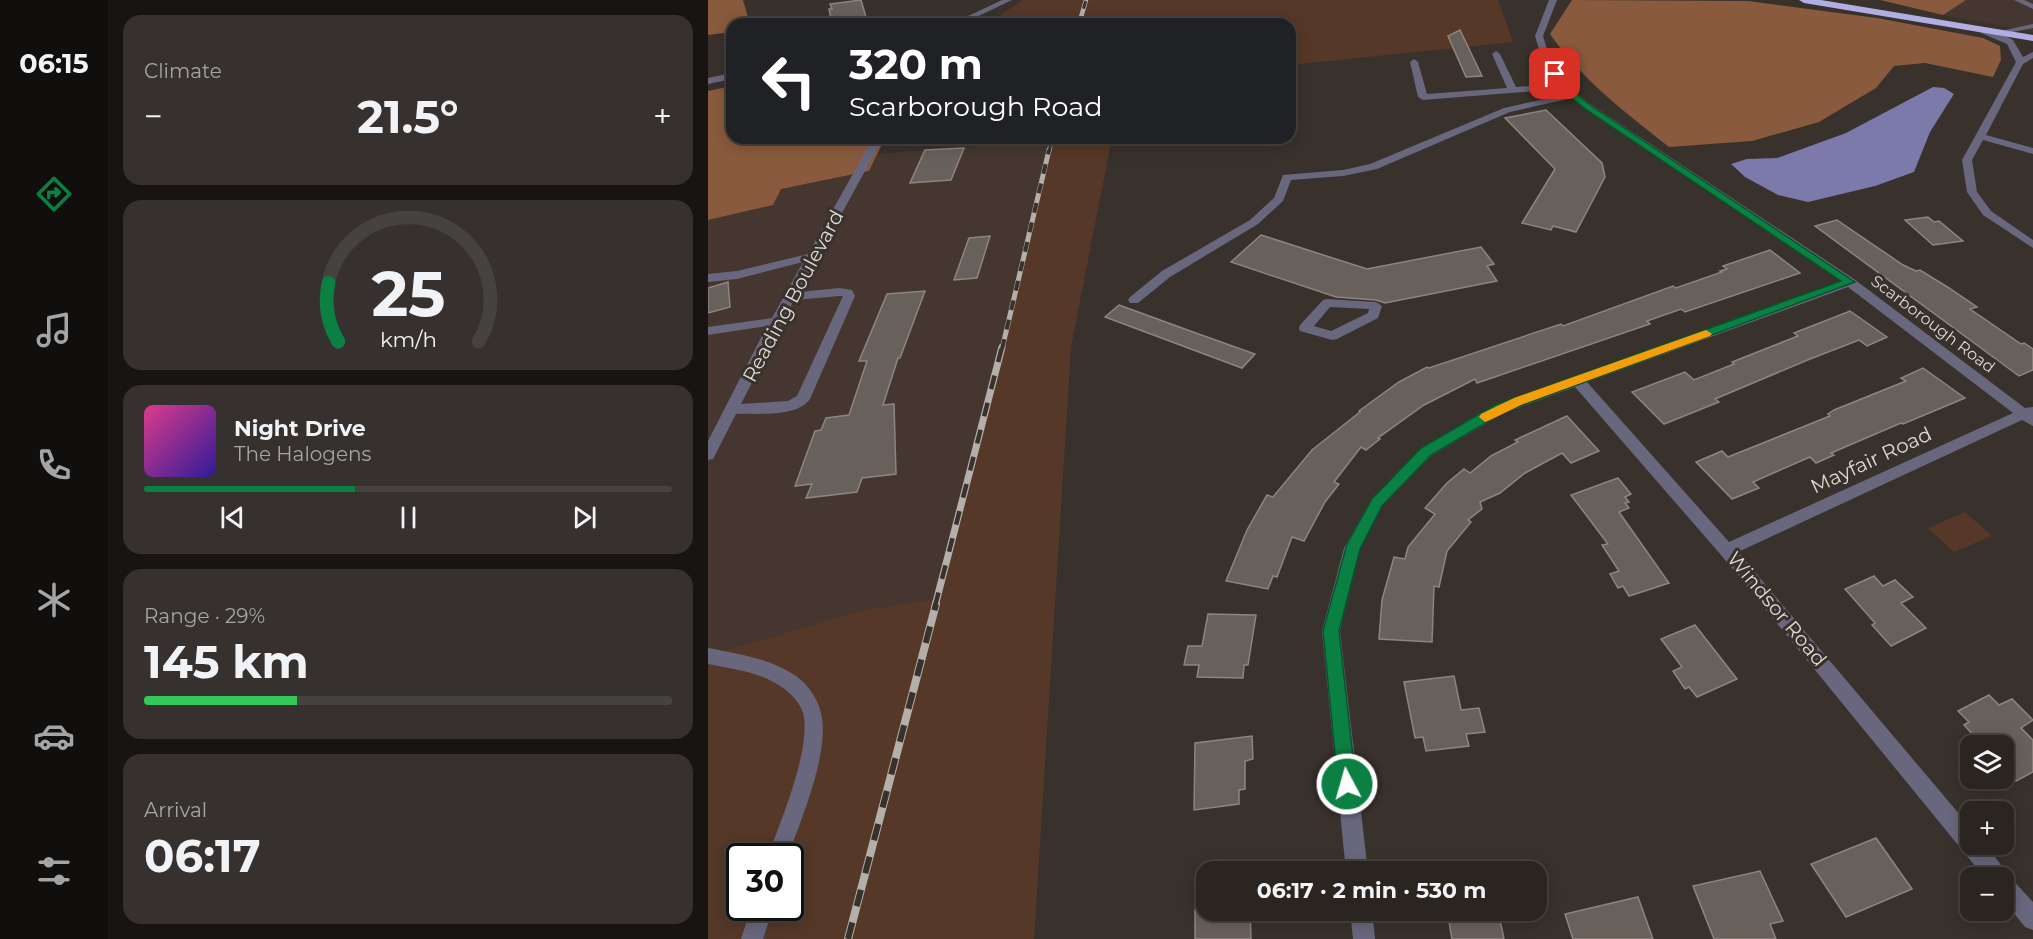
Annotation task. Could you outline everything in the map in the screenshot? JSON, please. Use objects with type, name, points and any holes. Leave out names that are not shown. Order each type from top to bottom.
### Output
[{"type":"highway","points":[[1804,0],[2033,38]]},
{"type":"street","points":[[969,18],[1008,0]]},
{"type":"street","name":"Scarborough Road","points":[[1553,0],[1539,36],[1546,62],[1563,86],[1850,282],[2030,415]]},
{"type":"street","points":[[2018,0],[2033,7]]},
{"type":"street","points":[[2000,33],[2033,26]]},
{"type":"street","points":[[1969,27],[2011,42],[2016,48],[2020,62]]},
{"type":"street","points":[[1496,54],[1514,90]]},
{"type":"street","points":[[2033,55],[2020,62],[1967,160],[1972,192],[1987,213],[2033,246]]},
{"type":"street","points":[[1414,62],[1423,97],[1563,86]]},
{"type":"street","points":[[708,81],[726,77]]},
{"type":"street","points":[[1134,300],[1166,274],[1254,222],[1279,199],[1287,177],[1343,173],[1373,167],[1507,110],[1574,95]]},
{"type":"street","points":[[1980,136],[2033,151]]},
{"type":"street","name":"Reading Boulevard","points":[[708,454],[776,321],[875,144]]},
{"type":"street","points":[[708,278],[737,275],[812,256]]},
{"type":"street","points":[[1356,861],[1331,631],[1352,548],[1377,502],[1426,452],[1499,409],[1850,282]]},
{"type":"street","points":[[732,409],[791,406],[804,399],[849,297],[848,293],[840,292],[790,296]]},
{"type":"street","points":[[1327,303],[1376,306],[1374,315],[1332,336],[1305,328],[1327,303]]},
{"type":"street","points":[[708,331],[776,321]]},
{"type":"street","name":"Windsor Road","points":[[1577,380],[1727,550],[1960,831]]},
{"type":"street","name":"Mayfair Road","points":[[1727,550],[2030,415]]},
{"type":"street","points":[[708,656],[759,667],[777,674],[800,690],[808,705],[813,719],[810,751],[801,789],[782,843]]},
{"type":"street","name":"Windsor Road","points":[[1980,855],[1990,867]]},
{"type":"street","points":[[2014,896],[2033,919]]},
{"type":"street","points":[[752,939],[758,921]]},
{"type":"street","points":[[1362,921],[1364,939]]},
{"type":"shaded area","points":[[708,0],[743,0],[748,18],[726,18],[726,33],[708,35]]},
{"type":"shaded area","points":[[1023,0],[1498,0],[1513,42],[1296,64],[1296,18],[1003,18],[1000,15]]},
{"type":"shaded area","points":[[1572,0],[1748,1],[1877,18],[1983,38],[2000,46],[2001,60],[1993,77],[1925,63],[1894,66],[1876,88],[1819,122],[1752,141],[1669,147],[1576,67],[1550,34]]},
{"type":"shaded area","points":[[1880,0],[1966,0],[1943,15]]},
{"type":"shaded area","points":[[1966,0],[2033,0],[2033,32],[1943,15]]},
{"type":"shaded area","points":[[726,87],[726,144],[882,144],[869,171],[781,189],[773,205],[708,220],[708,91]]},
{"type":"shaded area","points":[[1933,87],[1944,88],[1954,94],[1930,132],[1914,172],[1875,186],[1808,202],[1778,195],[1745,177],[1731,164],[1747,159],[1777,158],[1846,133]]},
{"type":"shaded area","points":[[1003,144],[1053,144],[939,598],[859,611],[708,656],[708,220],[772,205],[781,189],[869,171],[877,154]]},
{"type":"shaded area","points":[[1053,144],[1111,144],[1071,347],[1034,939],[708,939],[708,656],[859,611],[939,598]]},
{"type":"shaded area","points":[[1965,512],[1992,536],[1954,552],[1928,528]]},
{"type":"building","points":[[861,0],[866,18],[831,18],[830,4]]},
{"type":"building","points":[[1460,30],[1482,76],[1466,77],[1448,36]]},
{"type":"building","points":[[1546,110],[1602,163],[1605,177],[1576,232],[1553,226],[1551,230],[1522,223],[1555,169],[1505,118]]},
{"type":"building","points":[[964,148],[951,180],[910,183],[925,150]]},
{"type":"building","points":[[1928,217],[1934,222],[1939,221],[1963,241],[1933,245],[1905,220]]},
{"type":"building","points":[[1837,220],[1903,265],[1916,271],[1920,270],[1949,288],[1977,307],[1970,309],[2021,344],[2024,343],[2033,349],[2033,370],[2019,376],[1815,226]]},
{"type":"building","points":[[1261,235],[1367,269],[1481,247],[1494,264],[1487,266],[1497,281],[1385,303],[1376,300],[1336,297],[1231,262]]},
{"type":"building","points":[[990,236],[977,278],[954,280],[969,238]]},
{"type":"building","points":[[1770,250],[1800,273],[1685,312],[1681,309],[1647,321],[1650,324],[1477,383],[1475,379],[1424,405],[1378,438],[1380,439],[1366,450],[1361,447],[1334,482],[1339,484],[1325,502],[1304,541],[1292,537],[1277,577],[1273,576],[1268,589],[1226,581],[1247,530],[1267,495],[1273,497],[1312,450],[1399,382],[1427,367],[1561,324],[1563,326],[1673,286],[1676,288],[1722,272],[1720,271],[1727,269],[1723,266]]},
{"type":"building","points":[[728,282],[730,307],[708,313],[708,288]]},
{"type":"building","points":[[925,291],[900,358],[898,358],[883,405],[894,404],[896,474],[862,478],[857,492],[806,498],[812,484],[795,486],[815,431],[821,430],[826,418],[849,415],[867,361],[859,361],[887,294]]},
{"type":"building","points":[[1119,305],[1255,354],[1242,368],[1105,317]]},
{"type":"building","points":[[1850,311],[1887,337],[1867,346],[1859,340],[1810,359],[1715,399],[1719,402],[1664,424],[1632,392],[1685,372],[1694,380],[1798,336],[1794,333]]},
{"type":"building","points":[[1923,368],[1965,398],[1831,453],[1834,455],[1816,463],[1810,457],[1753,482],[1759,488],[1732,499],[1696,462],[1722,451],[1728,457],[1830,416],[1828,414],[1834,410],[1906,381],[1901,378]]},
{"type":"building","points":[[1567,416],[1599,451],[1571,463],[1562,453],[1525,473],[1500,493],[1480,502],[1482,509],[1468,520],[1471,522],[1447,551],[1439,587],[1434,586],[1432,642],[1379,639],[1382,600],[1394,557],[1405,559],[1408,547],[1435,514],[1425,508],[1447,483],[1464,469],[1470,473],[1491,456],[1518,442],[1515,440]]},
{"type":"building","points":[[1618,478],[1631,494],[1625,497],[1629,502],[1625,503],[1629,508],[1619,512],[1669,583],[1629,596],[1623,586],[1618,588],[1610,574],[1619,571],[1602,545],[1608,544],[1571,495]]},
{"type":"building","points":[[1874,576],[1883,586],[1895,580],[1913,597],[1901,603],[1926,628],[1891,646],[1872,625],[1875,623],[1845,589]]},
{"type":"building","points":[[1208,614],[1256,615],[1248,665],[1244,665],[1243,678],[1197,677],[1199,665],[1184,665],[1188,646],[1202,646]]},
{"type":"building","points":[[1695,625],[1737,679],[1697,697],[1689,687],[1685,689],[1673,671],[1682,667],[1661,639]]},
{"type":"building","points":[[1454,676],[1461,710],[1479,708],[1485,732],[1466,734],[1469,746],[1426,751],[1423,737],[1415,738],[1404,682]]},
{"type":"building","points":[[1989,695],[1999,705],[2012,699],[2033,720],[2021,728],[2033,740],[2033,772],[2016,781],[2014,779],[2014,735],[1973,735],[1964,725],[1969,722],[1958,711]]},
{"type":"building","points":[[1252,736],[1253,759],[1245,761],[1245,789],[1239,790],[1239,804],[1194,810],[1195,743]]},
{"type":"building","points":[[1876,838],[1912,889],[1846,917],[1811,864]]},
{"type":"building","points":[[1760,871],[1783,921],[1770,924],[1776,939],[1714,939],[1693,886]]},
{"type":"building","points":[[1638,897],[1653,939],[1573,939],[1565,914]]},
{"type":"building","points":[[1195,910],[1196,921],[1250,921],[1251,939],[1195,939]]},
{"type":"building","points":[[1449,921],[1500,921],[1504,939],[1452,939]]},
{"type":"railway","points":[[1081,18],[1086,0]]},
{"type":"railway","points":[[1049,152],[1051,144]]},
{"type":"railway","points":[[1002,349],[1049,150]]},
{"type":"railway","points":[[935,606],[1002,347]]},
{"type":"railway","points":[[848,939],[936,604]]},
{"type":"slow traffic","points":[[1485,417],[1519,401],[1706,334]]},
{"type":"route","points":[[1347,784],[1331,631],[1352,548],[1377,502],[1426,452],[1499,409],[1850,282],[1587,106],[1563,86],[1555,74]]}]
